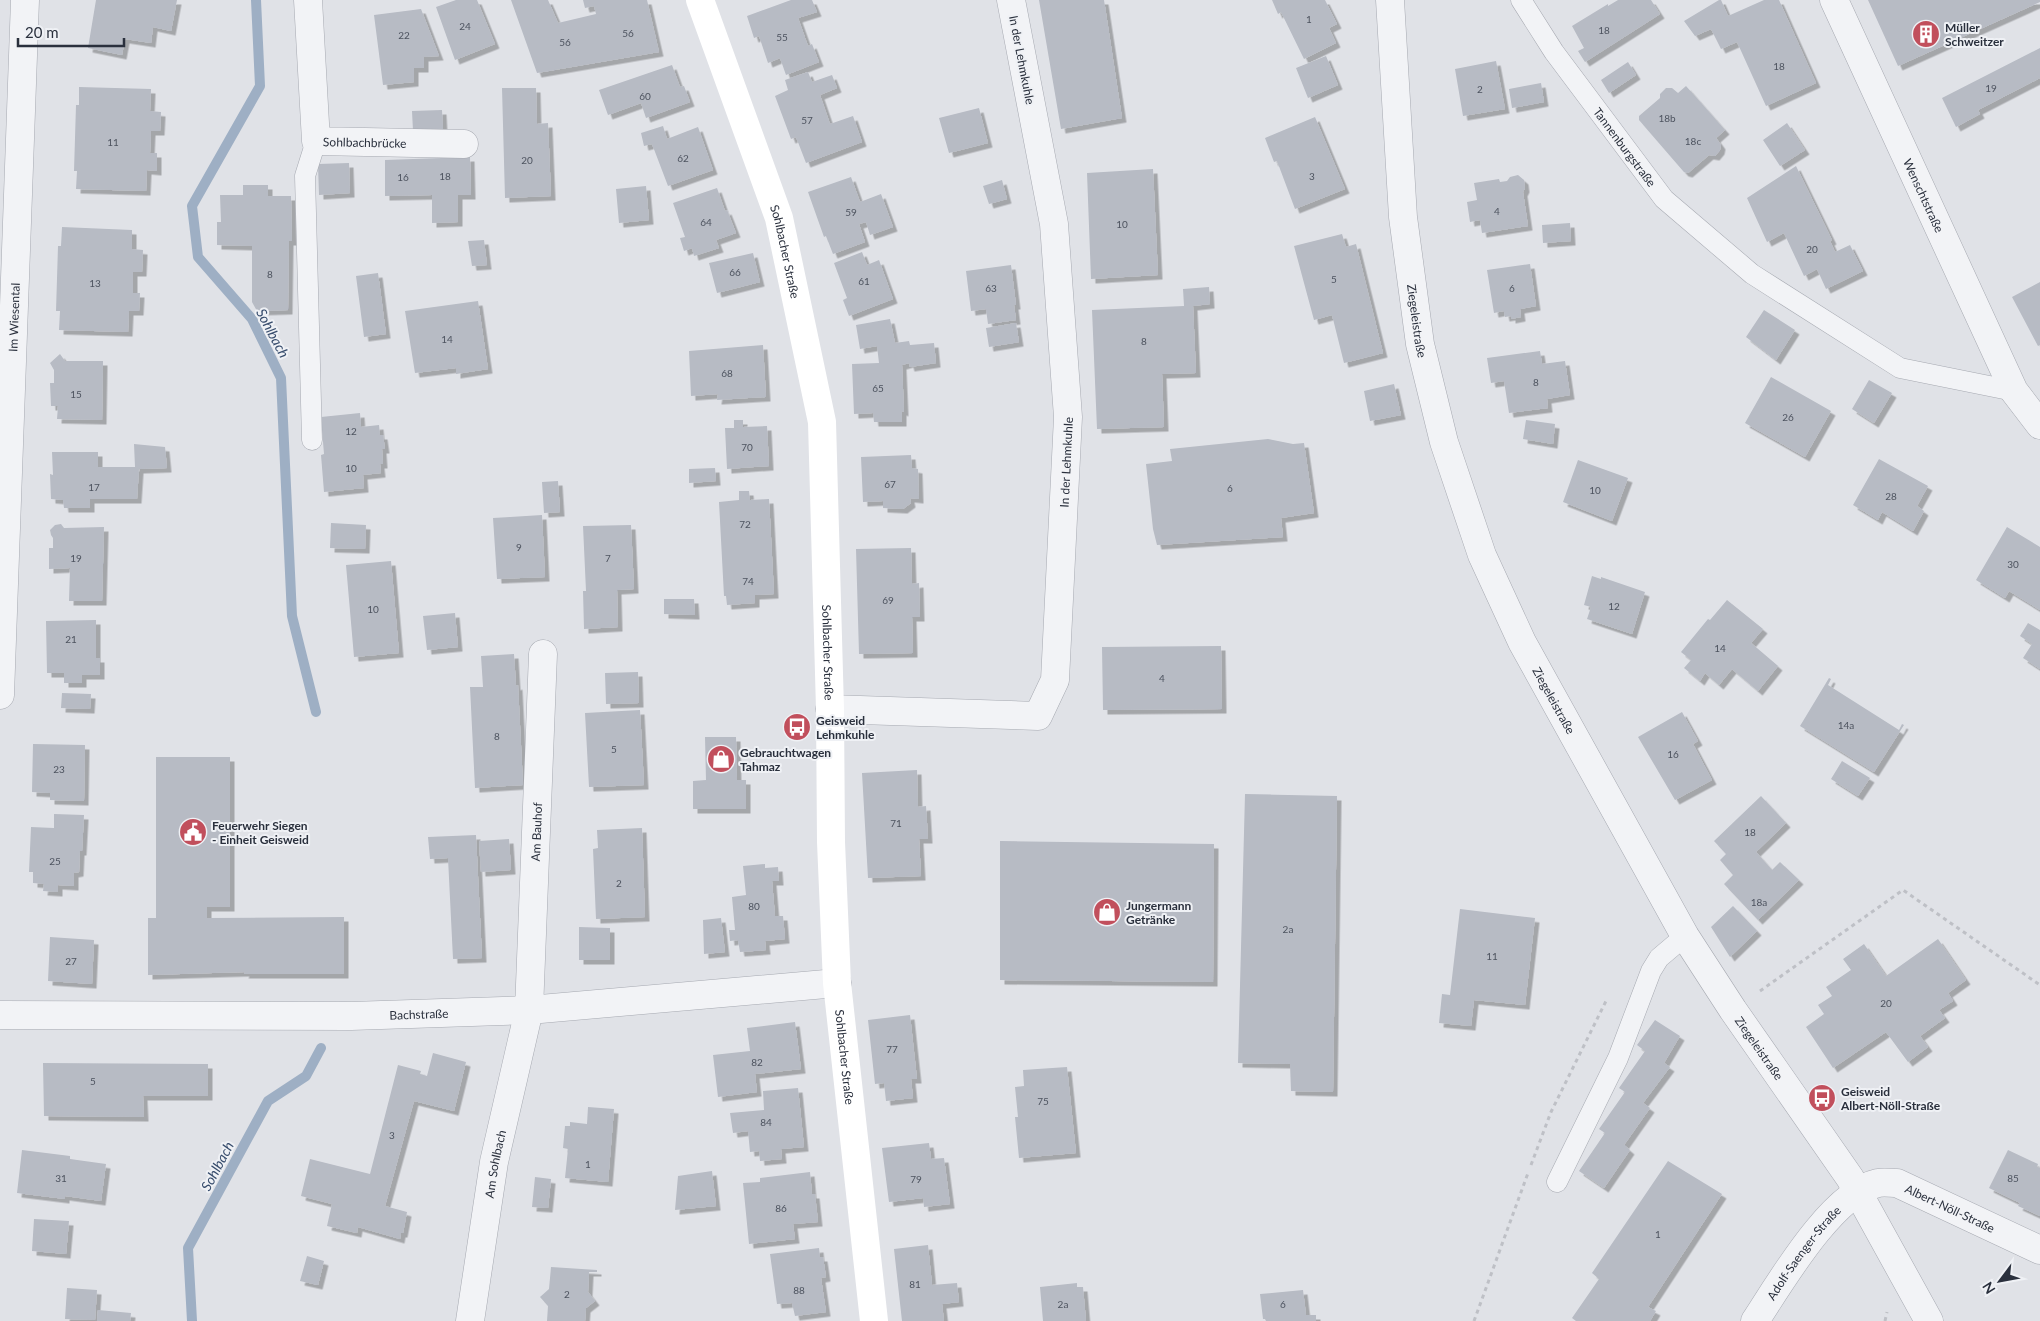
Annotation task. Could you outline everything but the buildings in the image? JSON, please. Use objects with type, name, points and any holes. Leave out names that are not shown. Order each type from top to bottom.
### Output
[{"type":"street","name":"Im Wiesental","points":[[0,695],[25,0]]},
{"type":"street","name":"Sohlbachbrücke","points":[[308,0],[316,141],[464,144]]},
{"type":"street","name":"Sohlbacher Straße","points":[[700,0],[779,218],[822,422],[830,709],[831,842],[837,983],[874,1321]]},
{"type":"street","name":"In der Lehmkuhle","points":[[830,709],[1038,716],[1055,680],[1068,417],[1054,224],[1011,0]]},
{"type":"street","name":"Ziegeleistraße","points":[[1390,0],[1404,217],[1420,344],[1444,442],[1482,555],[1522,642],[1685,936],[1733,1010],[1859,1192],[1929,1321]]},
{"type":"street","name":"Wenschtstraße","points":[[1834,0],[2014,392],[2040,425]]},
{"type":"street","name":"Am Bauhof","points":[[529,1010],[543,654]]},
{"type":"street","name":"Bachstraße","points":[[0,1015],[351,1016],[529,1010],[837,983]]},
{"type":"street","name":"Am Sohlbach","points":[[470,1321],[494,1162],[529,1010]]},
{"type":"street","name":"Albert-Nöll-Straße","points":[[1859,1192],[1878,1183],[1897,1183],[2040,1250]]},
{"type":"street","name":"Adolf-Saenger-Straße","points":[[1755,1321],[1806,1245],[1828,1217],[1859,1192]]},
{"type":"lane","name":"Tannenburgstraße","points":[[1521,0],[1554,52],[1664,199],[1752,274],[1900,368],[2014,392]]},
{"type":"lane","points":[[312,440],[305,176],[316,141]]},
{"type":"lane","points":[[1557,1182],[1618,1058],[1650,971],[1659,958],[1685,936]]},
{"type":"path","points":[[1733,1010],[1903,890],[2040,985]]},
{"type":"waterway","name":"Sohlbach","points":[[256,0],[260,86],[192,206],[198,257],[252,319],[281,378],[292,616],[316,712]]},
{"type":"waterway","name":"Sohlbach","points":[[192,1321],[188,1248],[268,1101],[306,1076],[321,1048]]},
{"type":"place","name":"Müller Schweitzer","points":[[1926,34]]},
{"type":"place","name":"Geisweid Lehmkuhle","points":[[797,727]]},
{"type":"place","name":"Gebrauchtwagen Tahmaz","points":[[721,759]]},
{"type":"place","name":"Feuerwehr Siegen - Einheit Geisweid","points":[[193,832]]},
{"type":"place","name":"Jungermann Getränke","points":[[1107,912]]},
{"type":"place","name":"Geisweid Albert-Nöll-Straße","points":[[1822,1098]]}]
